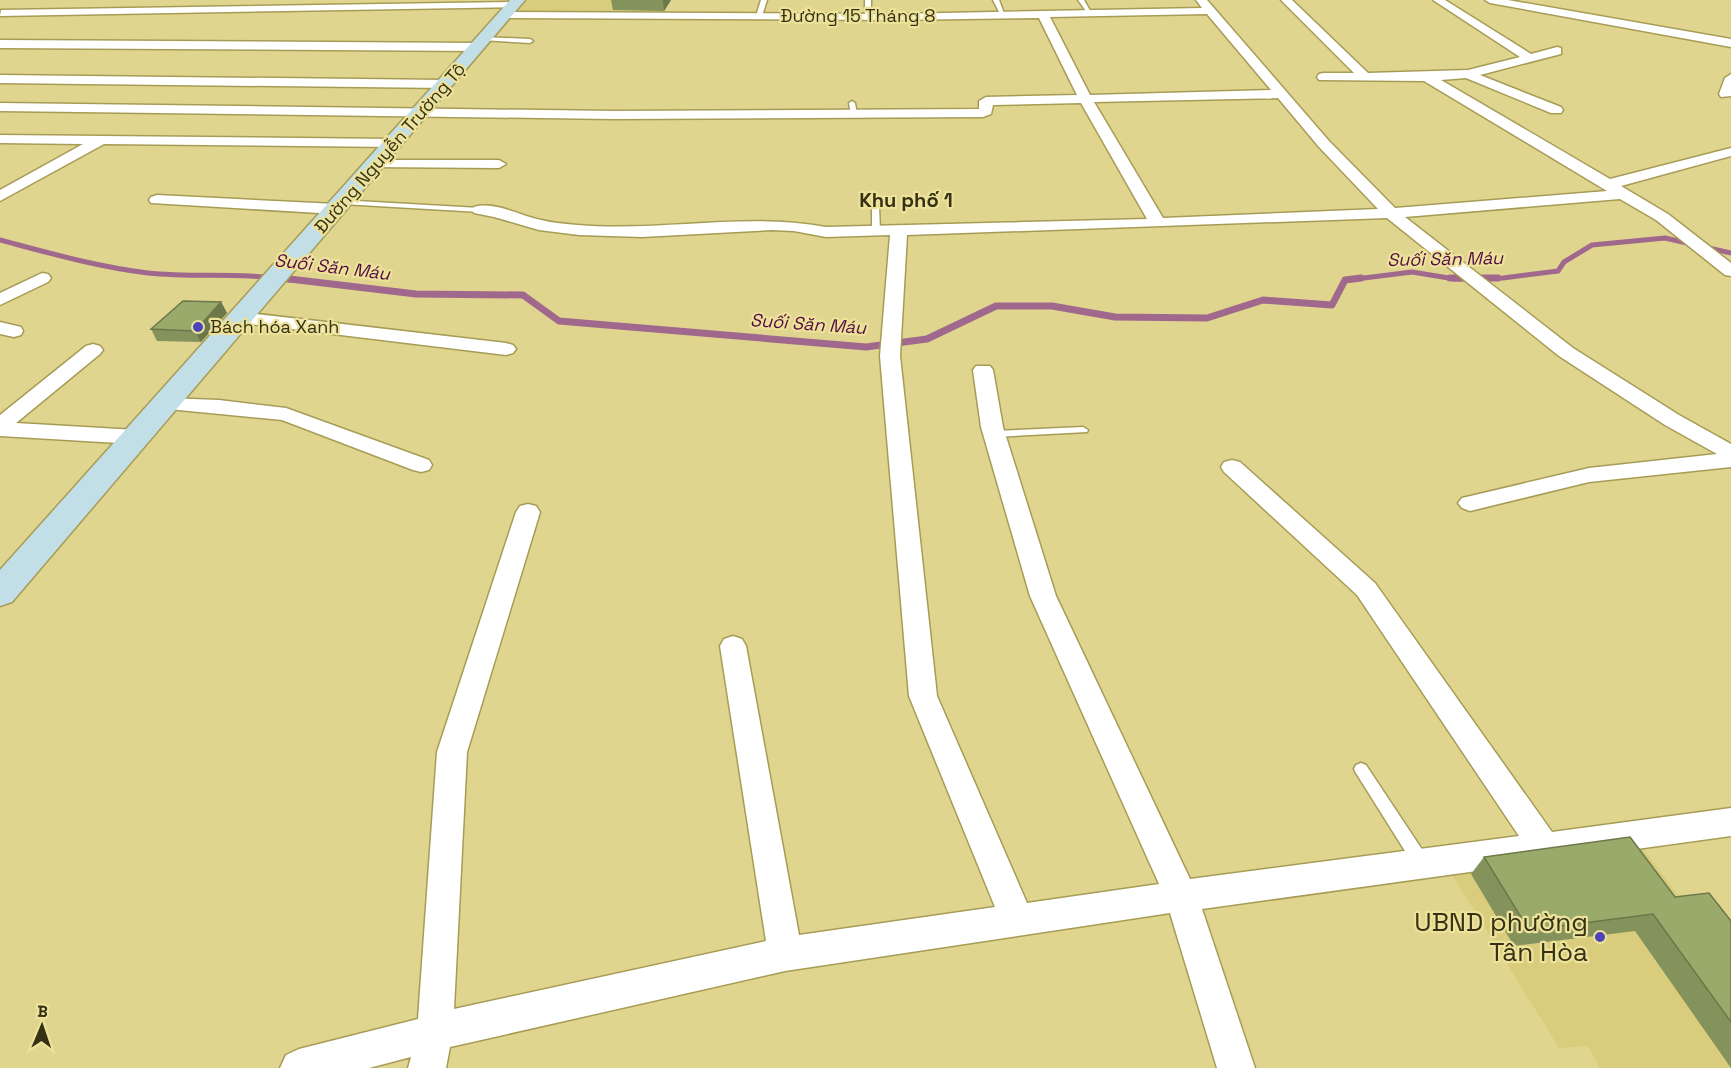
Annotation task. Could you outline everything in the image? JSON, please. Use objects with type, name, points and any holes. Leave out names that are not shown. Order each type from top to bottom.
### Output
[{"type":"main road","name":"Đường Nguyễn Trường Tộ","points":[[0,593],[376,164],[498,21]]},
{"type":"street","points":[[952,0],[958,16]]},
{"type":"street","points":[[1286,0],[1365,77]]},
{"type":"street","points":[[1438,0],[1531,59]]},
{"type":"street","points":[[1490,0],[1731,43]]},
{"type":"street","name":"Đường 15 Tháng 8","points":[[498,21],[759,16],[958,16],[1090,13],[1206,6]]},
{"type":"street","points":[[1206,6],[1324,144],[1390,214],[1566,352],[1672,420],[1731,453]]},
{"type":"street","points":[[1,13],[498,21]]},
{"type":"street","points":[[1043,14],[1085,98],[1158,223]]},
{"type":"street","points":[[0,44],[498,21]]},
{"type":"street","points":[[1323,77],[1427,77],[1468,74],[1557,51]]},
{"type":"street","points":[[1468,74],[1556,110]]},
{"type":"street","points":[[1427,77],[1662,218],[1731,271]]},
{"type":"street","points":[[1726,94],[1731,78]]},
{"type":"street","points":[[0,79],[445,84]]},
{"type":"street","points":[[0,107],[419,114],[853,109],[983,113],[986,111],[986,101],[1281,94]]},
{"type":"street","points":[[0,139],[394,143]]},
{"type":"street","points":[[0,196],[101,140]]},
{"type":"street","points":[[480,210],[496,212],[539,225],[609,231],[686,231],[771,225],[794,226],[826,232],[1390,214],[1526,206],[1613,189],[1731,152]]},
{"type":"street","points":[[376,164],[499,164]]},
{"type":"street","points":[[156,200],[339,206]]},
{"type":"street","points":[[899,230],[890,345],[923,696],[1018,921]]},
{"type":"street","points":[[0,300],[42,278]]},
{"type":"street","points":[[240,318],[506,349]]},
{"type":"street","points":[[0,428],[93,350]]},
{"type":"street","points":[[983,370],[994,434],[1043,597],[1181,896],[1236,1068]]},
{"type":"street","points":[[165,404],[219,406],[286,414],[347,439],[421,465]]},
{"type":"street","points":[[0,428],[136,437]]},
{"type":"street","points":[[1470,503],[1589,475],[1731,460]]},
{"type":"street","points":[[1232,467],[1366,589],[1544,846]]},
{"type":"street","points":[[427,1068],[435,1032],[452,752],[528,512]]},
{"type":"street","points":[[733,646],[785,954]]},
{"type":"street","points":[[299,1068],[435,1032],[785,954],[1181,896],[1731,822]]},
{"type":"lane","points":[[759,16],[764,0]]},
{"type":"lane","points":[[868,0],[868,17]]},
{"type":"lane","points":[[996,0],[1003,15]]},
{"type":"lane","points":[[1081,0],[1090,13]]},
{"type":"lane","points":[[498,21],[530,41]]},
{"type":"lane","points":[[339,206],[480,210]]},
{"type":"lane","points":[[875,206],[876,231]]},
{"type":"lane","points":[[994,434],[1083,430]]},
{"type":"lane","points":[[1361,769],[1421,863]]},
{"type":"shaded area","points":[[525,0],[671,0],[662,14],[514,14]]},
{"type":"shaded area","name":"UBND phường Tân Hòa","points":[[1641,846],[1731,965],[1731,1068],[1600,1068],[1588,1046],[1559,1048],[1450,871]]},
{"type":"building","points":[[183,301],[221,302],[195,331],[151,329]]},
{"type":"building","points":[[1630,837],[1675,897],[1709,893],[1731,921],[1731,1022],[1653,914],[1529,930],[1484,857]]},
{"type":"waterway","name":"Suối Săn Máu","points":[[1348,280],[1412,272],[1455,279],[1503,278],[1558,271],[1564,262],[1592,245],[1665,238],[1731,253]]},
{"type":"waterway","name":"Suối Săn Máu","points":[[0,240],[55,255],[148,273],[255,276],[290,280]]},
{"type":"waterway","name":"Suối Săn Máu","points":[[281,278],[416,294],[523,295],[559,321],[866,347],[927,339],[996,306],[1052,306],[1115,317],[1207,318],[1263,300],[1332,305],[1345,280],[1361,278]]},
{"type":"waterway","name":"Suối Săn Máu","points":[[1450,278],[1498,278]]},
{"type":"place","name":"Bách hóa Xanh","points":[[198,327]]},
{"type":"place","name":"UBND phường Tân Hòa","points":[[1600,937]]},
{"type":"district","name":"Khu phố 1","points":[[906,200]]}]
